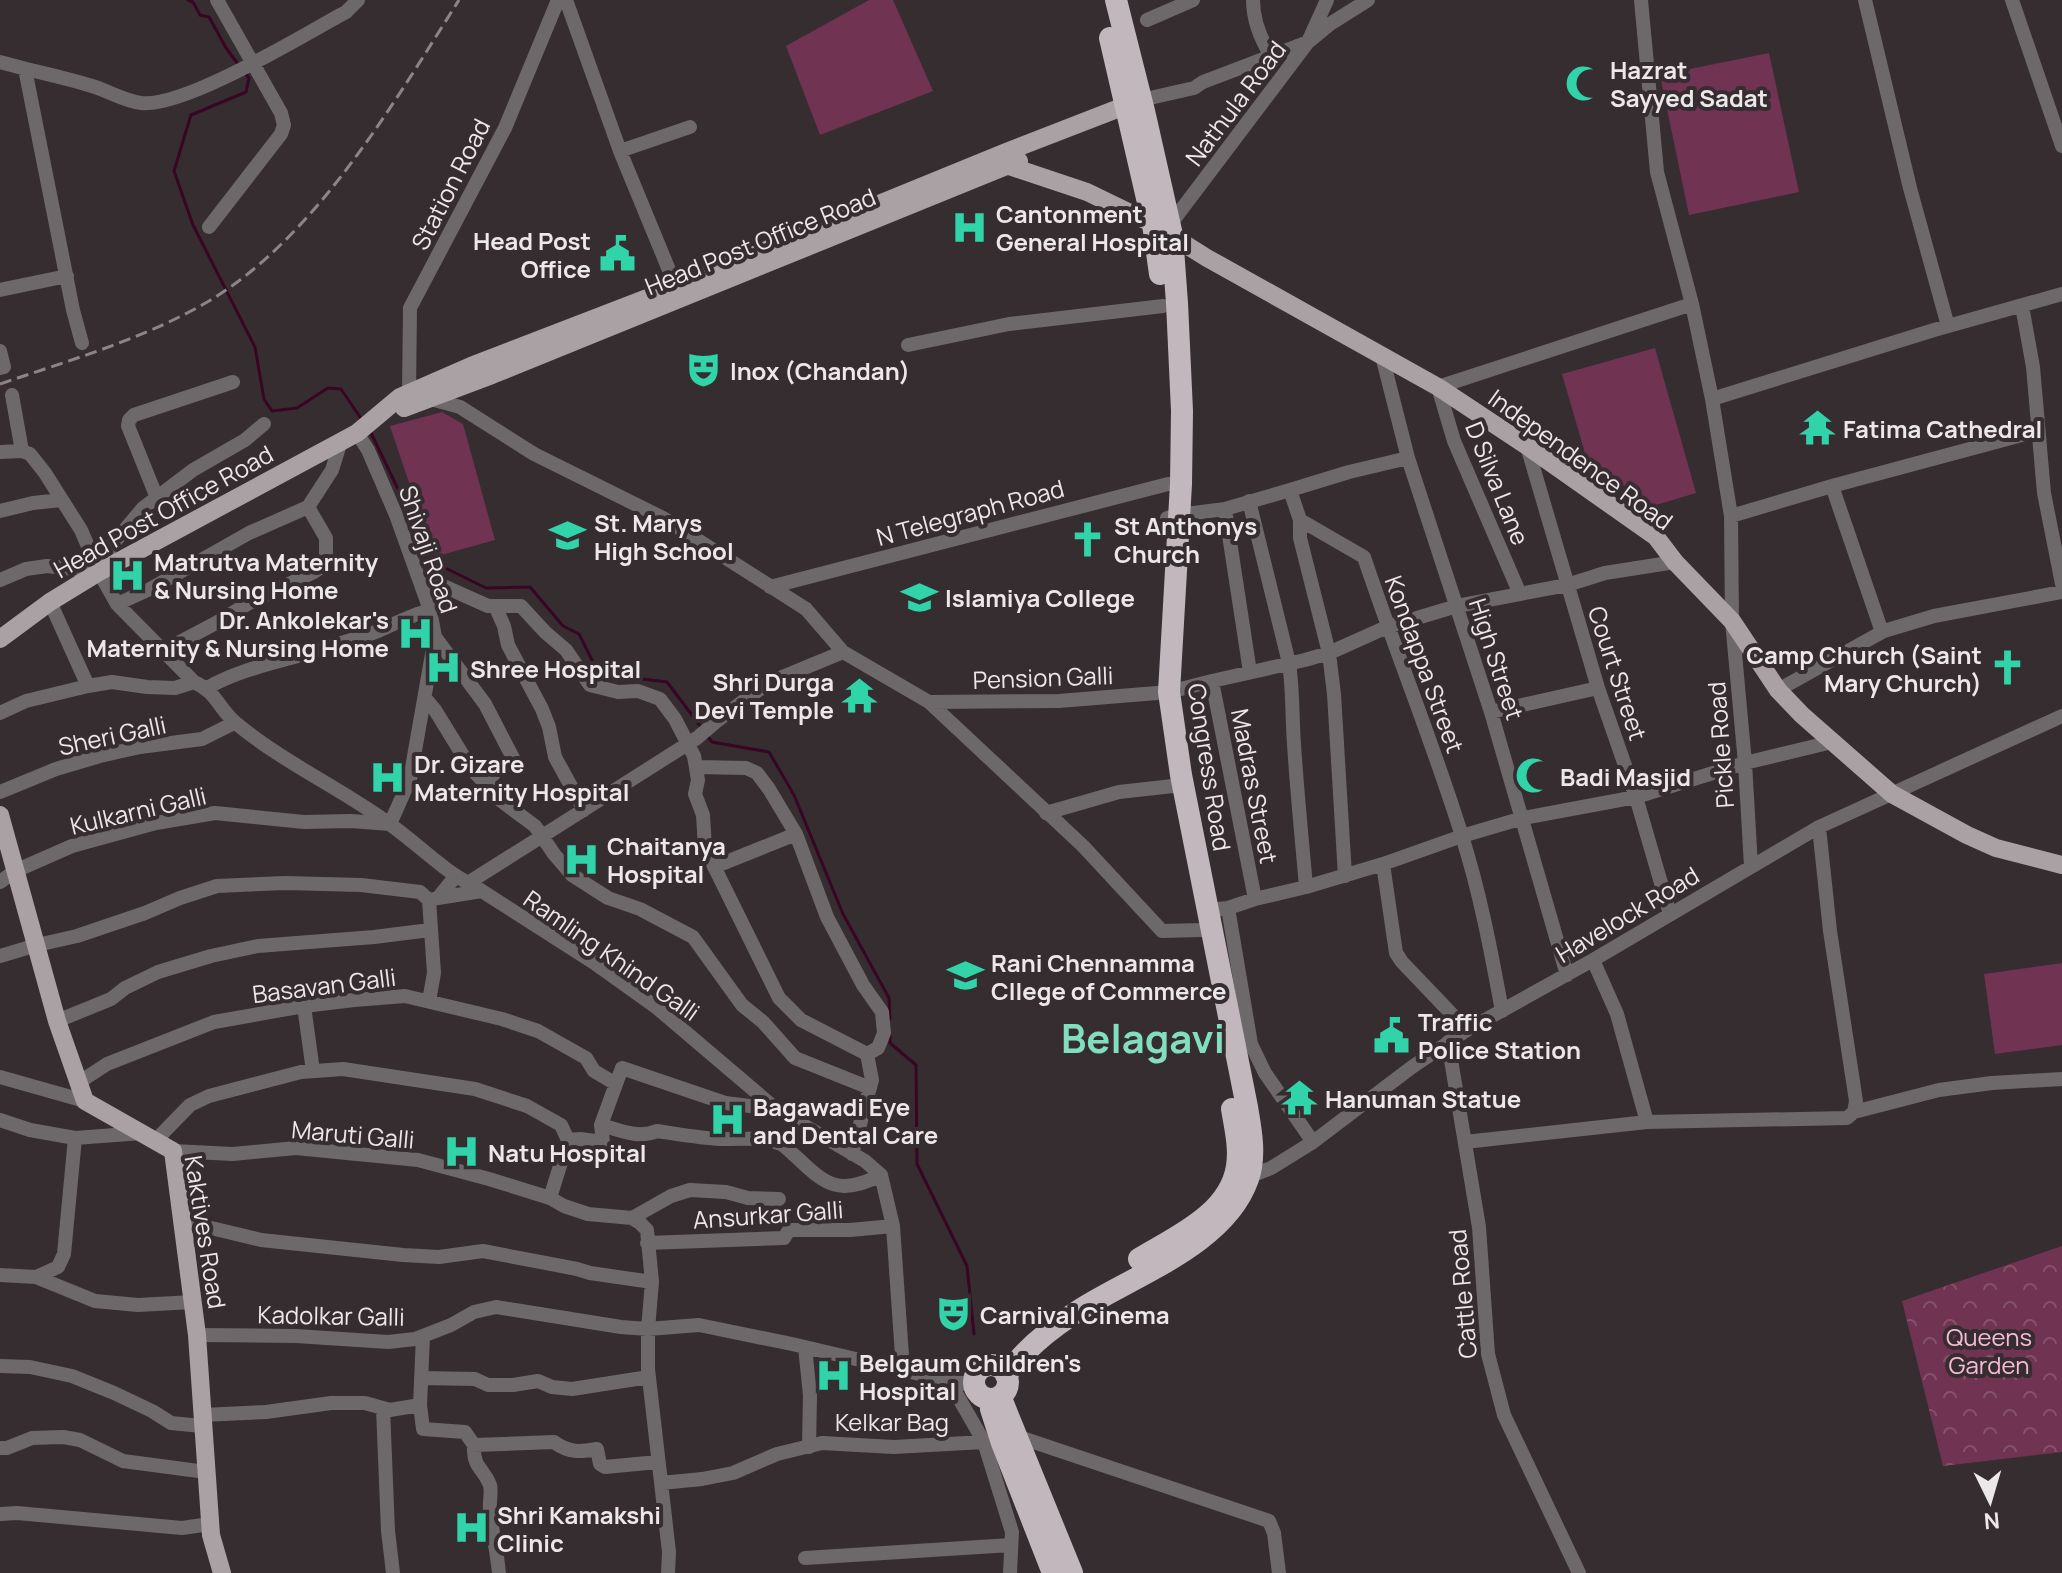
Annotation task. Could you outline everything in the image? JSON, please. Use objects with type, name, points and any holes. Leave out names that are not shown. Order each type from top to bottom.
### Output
[{"type":"highway","name":"Congress Road","points":[[1101,0],[1135,108],[1165,229],[1180,353],[1164,693],[1173,786],[1212,919]]},
{"type":"highway","name":"Congress Road","points":[[1116,0],[1135,108]]},
{"type":"highway","name":"Congress Road","points":[[1165,229],[1163,306],[1174,484]]},
{"type":"highway","name":"Congress Road","points":[[1164,693],[1212,919],[1252,1137],[1252,1158],[1241,1180]]},
{"type":"highway","points":[[1053,1573],[1001,1440],[992,1384],[1019,1338],[1060,1305],[1211,1213],[1241,1180]]},
{"type":"highway","points":[[1001,1440],[1072,1573]]},
{"type":"main road","name":"Head Post Office Road","points":[[418,396],[492,375],[1135,108]]},
{"type":"main road","name":"Head Post Office Road","points":[[0,639],[50,602],[99,572],[359,429],[392,404],[402,408],[471,366],[986,168],[1009,166],[1135,108]]},
{"type":"main road","name":"Independence Road","points":[[1009,166],[1087,192],[1165,229],[1207,258],[1438,387],[1527,446],[1656,537],[1675,562],[1732,621],[1778,690],[1892,794],[1996,848],[2062,865]]},
{"type":"main road","points":[[0,815],[7,876],[37,945],[57,1021],[85,1101]]},
{"type":"main road","name":"Kaktives Road","points":[[85,1101],[173,1151],[197,1335],[211,1535],[222,1573]]},
{"type":"street","points":[[209,227],[281,134],[284,125],[283,117],[245,67],[217,0]]},
{"type":"street","points":[[0,62],[96,88],[121,98],[141,103],[160,103],[176,99],[245,67],[343,6],[358,0]]},
{"type":"street","name":"Station Road","points":[[418,396],[410,308],[505,128],[558,0]]},
{"type":"street","points":[[566,0],[620,151],[676,287]]},
{"type":"street","points":[[1147,20],[1193,0]]},
{"type":"street","points":[[1253,0],[1253,15],[1271,56]]},
{"type":"street","name":"Nathula Road","points":[[1165,229],[1308,42],[1327,0]]},
{"type":"street","points":[[1135,108],[1308,42],[1368,0]]},
{"type":"street","name":"Pickle Road","points":[[1641,0],[1657,172],[1692,304],[1712,399],[1731,516],[1732,621],[1751,866]]},
{"type":"street","points":[[1865,0],[1910,188],[1948,326]]},
{"type":"street","points":[[2012,0],[2062,146]]},
{"type":"street","points":[[25,69],[82,343]]},
{"type":"street","points":[[620,151],[690,127]]},
{"type":"street","points":[[0,290],[67,276]]},
{"type":"street","points":[[1712,399],[2062,294]]},
{"type":"street","points":[[1438,387],[1692,304]]},
{"type":"street","points":[[908,345],[1009,324],[1163,306]]},
{"type":"street","points":[[2022,306],[2033,367],[2044,493],[2062,584]]},
{"type":"street","points":[[0,351],[4,367],[0,368]]},
{"type":"street","name":"High Street","points":[[1382,356],[1408,458],[1491,712],[1567,975]]},
{"type":"street","points":[[157,498],[128,426],[129,420],[134,415],[233,382]]},
{"type":"street","name":"D Silva Lane","points":[[1438,387],[1454,441],[1520,594]]},
{"type":"street","points":[[0,452],[22,451],[12,395]]},
{"type":"street","points":[[418,396],[460,407],[534,454],[663,518],[806,609],[843,652],[929,702],[1083,846],[1162,931],[1212,919],[1255,899],[1345,876],[1523,818],[1636,797],[1745,763],[1832,742]]},
{"type":"street","points":[[0,580],[26,569],[47,566],[99,572],[112,545],[143,508],[193,470],[245,440],[264,424]]},
{"type":"street","points":[[117,604],[150,589],[249,533],[308,507],[359,429]]},
{"type":"street","name":"Shivaji Road","points":[[359,429],[421,584],[435,637],[410,779],[390,824]]},
{"type":"street","points":[[1731,516],[2037,431]]},
{"type":"street","name":"Court Street","points":[[1527,446],[1598,688],[1636,797],[1670,914]]},
{"type":"street","name":"Ramling Khind Galli","points":[[22,451],[30,454],[45,473],[81,530],[117,604],[201,685],[234,723],[390,824],[461,880],[593,962],[656,1007],[776,1109],[865,1161],[881,1175]]},
{"type":"street","points":[[1172,517],[1225,509],[1408,458]]},
{"type":"street","name":"N Telegraph Road","points":[[770,587],[1174,484]]},
{"type":"street","points":[[1832,486],[1882,632]]},
{"type":"street","points":[[1290,490],[1300,520],[1300,538],[1329,653],[1345,876]]},
{"type":"street","points":[[0,511],[61,500]]},
{"type":"street","points":[[1249,501],[1289,663],[1306,887]]},
{"type":"street","points":[[163,651],[326,564],[326,538],[308,507]]},
{"type":"street","points":[[1225,509],[1250,672]]},
{"type":"street","name":"Kondappa Street","points":[[1300,520],[1364,557],[1462,836],[1482,908],[1502,1011]]},
{"type":"street","name":"Pension Galli","points":[[929,702],[1059,701],[1164,693],[1329,653],[1387,627],[1457,606],[1567,585],[1605,573],[1675,562]]},
{"type":"street","points":[[421,584],[441,585],[488,606],[521,606],[566,650],[590,685],[618,692],[638,691],[660,699],[692,741],[698,780],[695,794],[703,815],[705,848],[779,998],[801,1020],[867,1054]]},
{"type":"street","points":[[1778,690],[1882,632],[1934,616],[2062,592]]},
{"type":"street","points":[[50,602],[88,686]]},
{"type":"street","points":[[495,606],[508,645],[545,718],[555,757],[584,810]]},
{"type":"street","points":[[0,713],[26,701],[112,682],[175,688],[201,685],[377,631],[430,610]]},
{"type":"street","points":[[435,637],[485,704],[513,758],[500,766],[486,784]]},
{"type":"street","points":[[429,1001],[434,973],[430,930],[434,899],[461,880],[543,836],[692,741],[768,683],[843,652]]},
{"type":"street","name":"Madras Street","points":[[1212,681],[1255,899]]},
{"type":"street","points":[[1491,712],[1598,688]]},
{"type":"street","points":[[425,698],[470,767],[500,800],[535,826],[572,875],[608,898],[640,909],[693,937],[742,1005],[763,1022],[795,1058],[870,1088]]},
{"type":"street","name":"Havelock Road","points":[[1241,1180],[1271,1168],[1313,1142],[1412,1067],[1467,1030],[1819,827],[2062,716]]},
{"type":"street","name":"Sheri Galli","points":[[0,792],[56,769],[100,756],[202,739],[234,723]]},
{"type":"street","points":[[697,767],[746,768],[757,773],[796,834],[827,917],[863,985],[882,1012],[884,1033],[878,1048],[867,1054]]},
{"type":"street","points":[[1046,813],[1119,792],[1173,786]]},
{"type":"street","name":"Kulkarni Galli","points":[[7,876],[72,846],[156,823],[215,813],[304,822],[390,824]]},
{"type":"street","points":[[1819,827],[1830,931],[1856,1101],[1854,1112]]},
{"type":"street","points":[[714,867],[796,834]]},
{"type":"street","points":[[1383,864],[1396,953],[1467,1030]]},
{"type":"street","points":[[0,956],[77,936],[180,898],[226,885],[361,885],[420,892],[434,899],[482,891]]},
{"type":"street","points":[[1212,919],[1251,1044],[1265,1073],[1313,1142]]},
{"type":"street","points":[[57,1021],[111,999],[125,988],[158,972],[211,956],[258,946],[430,930]]},
{"type":"street","points":[[1593,960],[1617,1014],[1647,1122]]},
{"type":"street","name":"Basavan Galli","points":[[78,1083],[107,1064],[214,1022],[304,1006],[405,996],[502,1019],[538,1031],[586,1058],[594,1071],[616,1084]]},
{"type":"street","points":[[304,1006],[313,1071]]},
{"type":"street","name":"Cattle Road","points":[[1448,1042],[1479,1227],[1488,1354],[1504,1415],[1579,1573]]},
{"type":"street","points":[[852,1154],[872,1080],[867,1054]]},
{"type":"street","points":[[568,1140],[603,1142],[601,1125],[622,1068],[725,1103],[776,1109]]},
{"type":"street","points":[[0,1120],[30,1130],[75,1138],[149,1137],[190,1105],[200,1101],[301,1072],[343,1069],[475,1089],[527,1106],[561,1125],[568,1140],[550,1198]]},
{"type":"street","points":[[0,1077],[85,1101]]},
{"type":"street","points":[[1465,1142],[1647,1122],[1847,1118],[1854,1112],[1939,1090],[2062,1079]]},
{"type":"street","points":[[601,1125],[633,1134],[648,1135],[657,1131],[722,1139],[774,1141],[783,1145],[827,1183],[840,1187],[862,1185],[881,1175],[893,1226],[903,1370]]},
{"type":"street","points":[[36,1277],[58,1267],[64,1254],[75,1138]]},
{"type":"street","name":"Maruti Galli","points":[[173,1151],[233,1154],[296,1148],[418,1160],[550,1198],[588,1214],[632,1218]]},
{"type":"street","points":[[668,1573],[669,1552],[649,1377],[648,1329],[652,1282],[647,1230],[632,1218],[671,1196],[690,1190],[779,1199]]},
{"type":"street","points":[[182,1221],[261,1240],[403,1255],[439,1257],[483,1251],[652,1282]]},
{"type":"street","name":"Ansurkar Galli","points":[[647,1243],[784,1238],[789,1230],[893,1226]]},
{"type":"street","points":[[0,1275],[36,1277],[95,1301],[138,1305],[193,1302]]},
{"type":"street","name":"Kadolkar Galli","points":[[197,1335],[296,1336],[388,1342],[415,1339],[474,1312],[496,1307],[621,1327],[648,1329],[699,1325],[949,1381],[992,1384]]},
{"type":"street","points":[[423,1336],[420,1405],[423,1429],[465,1432],[474,1445],[477,1467],[490,1486],[490,1510],[499,1573]]},
{"type":"street","points":[[805,1347],[810,1395],[809,1447]]},
{"type":"street","points":[[0,1366],[30,1367],[72,1376],[152,1411],[171,1423],[331,1403],[365,1403],[390,1410],[420,1405]]},
{"type":"street","points":[[421,1378],[475,1379],[488,1385],[538,1381],[552,1387],[572,1389],[649,1377]]},
{"type":"street","name":"Kelkar Bag","points":[[949,1381],[1001,1440],[1012,1532],[1010,1573]]},
{"type":"street","points":[[383,1408],[388,1531],[393,1573]]},
{"type":"street","points":[[0,1448],[32,1438],[63,1437],[80,1440],[123,1461],[206,1472]]},
{"type":"street","points":[[1001,1440],[1269,1521],[1274,1533],[1279,1573]]},
{"type":"street","name":"Kelkar Bag","points":[[661,1483],[733,1473],[777,1454],[822,1443],[894,1447],[1001,1440]]},
{"type":"street","points":[[474,1445],[554,1442],[576,1453],[597,1449],[600,1464],[605,1467],[658,1462]]},
{"type":"street","points":[[0,1514],[182,1528],[210,1524]]},
{"type":"street","points":[[805,1558],[1011,1545]]},
{"type":"green space","points":[[869,0],[893,0],[933,91],[820,135],[786,46]]},
{"type":"green space","points":[[1769,53],[1799,192],[1689,215],[1660,75]]},
{"type":"green space","points":[[1655,348],[1696,493],[1653,506],[1587,460],[1562,374]]},
{"type":"green space","points":[[442,412],[463,424],[495,540],[434,557],[390,426]]},
{"type":"green space","points":[[2062,963],[2062,1045],[1995,1054],[1984,974]]},
{"type":"green space","name":"Queens Garden","points":[[2062,1246],[2062,1452],[1943,1466],[1902,1301]]},
{"type":"waterway","points":[[188,0],[193,2],[200,15],[209,17],[238,64]]},
{"type":"waterway","points":[[245,73],[249,78],[246,92],[191,115],[174,171],[193,225],[255,347],[264,399],[272,411],[297,408],[328,388],[341,389],[362,420]]},
{"type":"waterway","points":[[371,433],[397,487],[425,558],[486,588],[530,587],[563,626],[579,634],[595,666],[618,676],[667,682],[701,727]]},
{"type":"waterway","points":[[708,737],[712,742],[769,752],[794,795],[843,914],[889,998],[890,1019]]},
{"type":"waterway","points":[[890,1035],[890,1043],[916,1065],[917,1164],[967,1266],[974,1334]]},
{"type":"railway","points":[[0,384],[159,327],[209,301],[248,274],[284,242],[349,166],[459,0]]},
{"type":"place","name":"Hazrat Sayyed Sadat","points":[[1584,83]]},
{"type":"place","name":"Cantonment General Hospital","points":[[970,227]]},
{"type":"place","name":"Head Post Office","points":[[617,254]]},
{"type":"place","name":"Inox (Chandan)","points":[[704,370]]},
{"type":"place","name":"Fatima Cathedral","points":[[1817,428]]},
{"type":"place","name":"St. Marys High School","points":[[568,536]]},
{"type":"place","name":"St Anthonys Church","points":[[1088,539]]},
{"type":"place","name":"Matrutva Maternity & Nursing Home","points":[[128,575]]},
{"type":"place","name":"Islamiya College","points":[[919,597]]},
{"type":"place","name":"Dr. Ankolekar's Maternity & Nursing Home","points":[[415,633]]},
{"type":"place","name":"Shree Hospital","points":[[444,668]]},
{"type":"place","name":"Camp Church (Saint Mary Church)","points":[[2008,668]]},
{"type":"place","name":"Shri Durga Devi Temple","points":[[860,695]]},
{"type":"place","name":"Badi Masjid","points":[[1534,776]]},
{"type":"place","name":"Dr. Gizare Maternity Hospital","points":[[388,777]]},
{"type":"place","name":"Chaitanya Hospital","points":[[581,859]]},
{"type":"place","name":"Rani Chennamma Cllege of Commerce","points":[[965,976]]},
{"type":"place","name":"Traffic Police Station","points":[[1392,1035]]},
{"type":"place","name":"Hanuman Statue","points":[[1299,1098]]},
{"type":"place","name":"Bagawadi Eye and Dental Care","points":[[727,1120]]},
{"type":"place","name":"Natu Hospital","points":[[462,1152]]},
{"type":"place","name":"Carnival Cinema","points":[[954,1314]]},
{"type":"place","name":"Belgaum Children's Hospital","points":[[833,1376]]},
{"type":"place","name":"Shri Kamakshi Clinic","points":[[471,1528]]},
{"type":"district","name":"Belagavi","points":[[1143,1037]]}]
